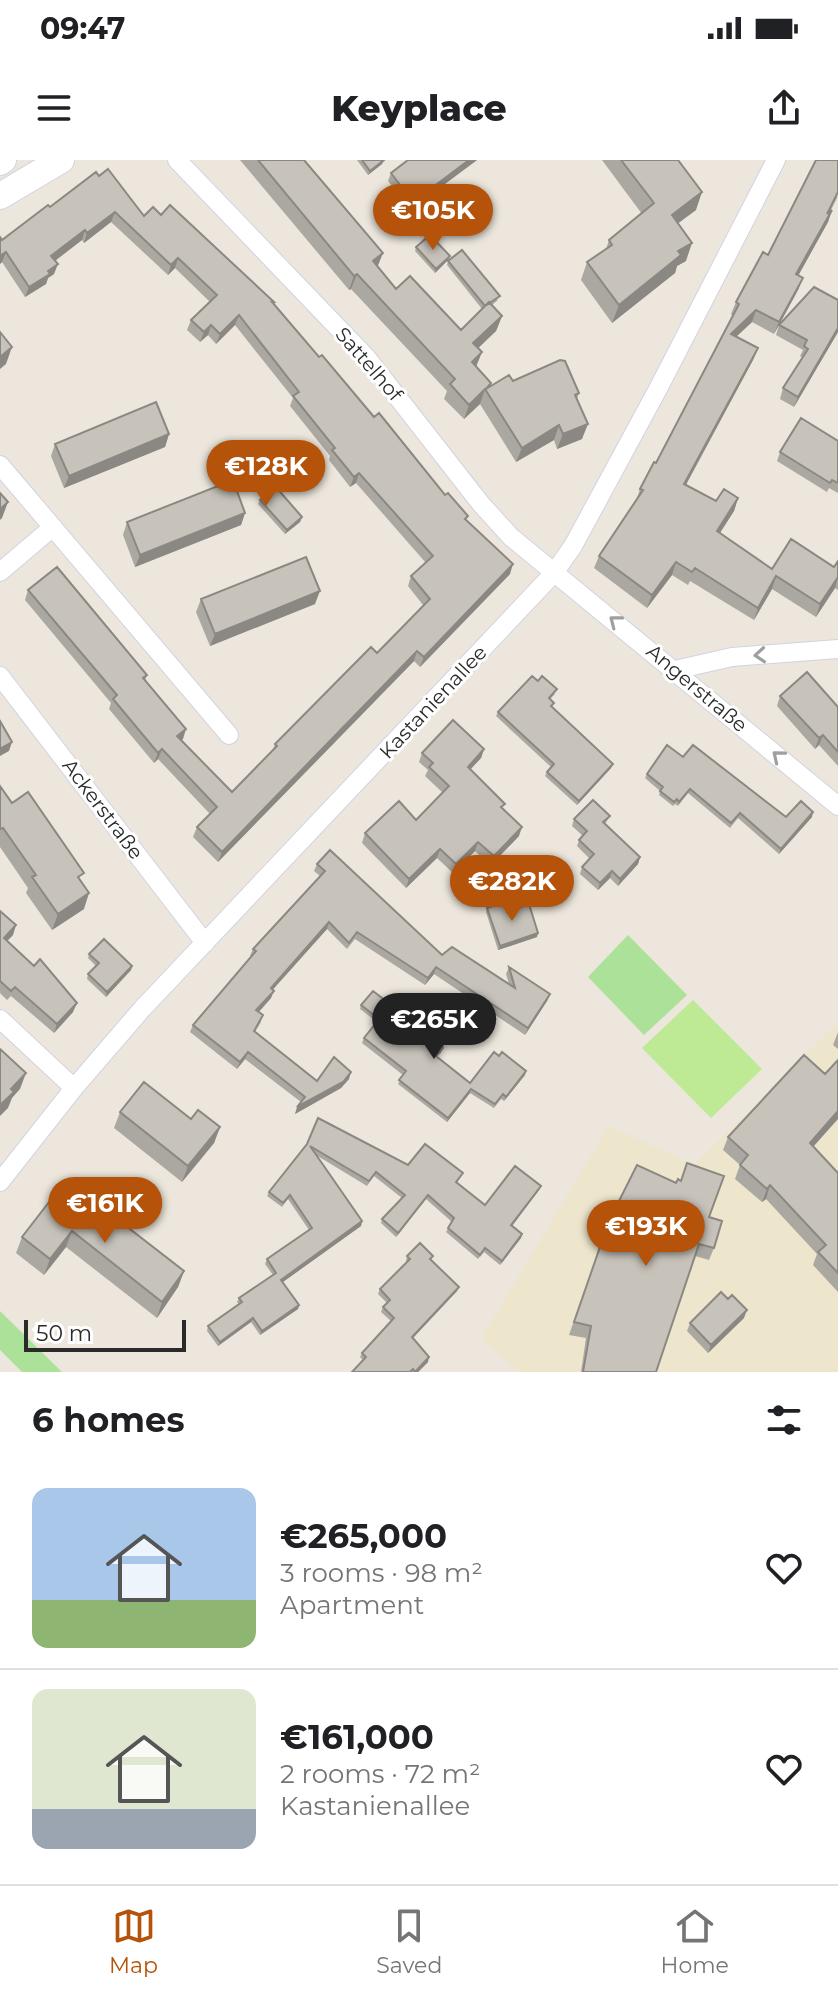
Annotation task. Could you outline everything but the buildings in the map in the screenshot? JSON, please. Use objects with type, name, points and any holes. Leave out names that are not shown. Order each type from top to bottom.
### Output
[{"type":"main road","points":[[0,196],[61,160]]},
{"type":"street","name":"Sattelhof","points":[[177,160],[367,358],[481,504],[511,537],[554,573]]},
{"type":"street","name":"Kastanienallee","points":[[0,1182],[134,1018],[554,573],[573,546],[659,387],[776,160]]},
{"type":"street","points":[[0,465],[229,735]]},
{"type":"street","points":[[0,572],[53,527]]},
{"type":"street","name":"Angerstraße","points":[[554,573],[838,806]]},
{"type":"street","points":[[675,670],[732,657],[838,649]]},
{"type":"street","name":"Ackerstraße","points":[[0,676],[205,943]]},
{"type":"street","points":[[0,1019],[74,1088]]},
{"type":"shaded area","points":[[838,1023],[838,1372],[520,1372],[481,1339],[609,1126],[694,1165]]},
{"type":"green space","points":[[628,935],[687,995],[644,1035],[588,977]]},
{"type":"green space","points":[[693,1000],[762,1069],[711,1118],[642,1048]]},
{"type":"green space","points":[[0,1311],[62,1372],[22,1372],[0,1350]]}]
